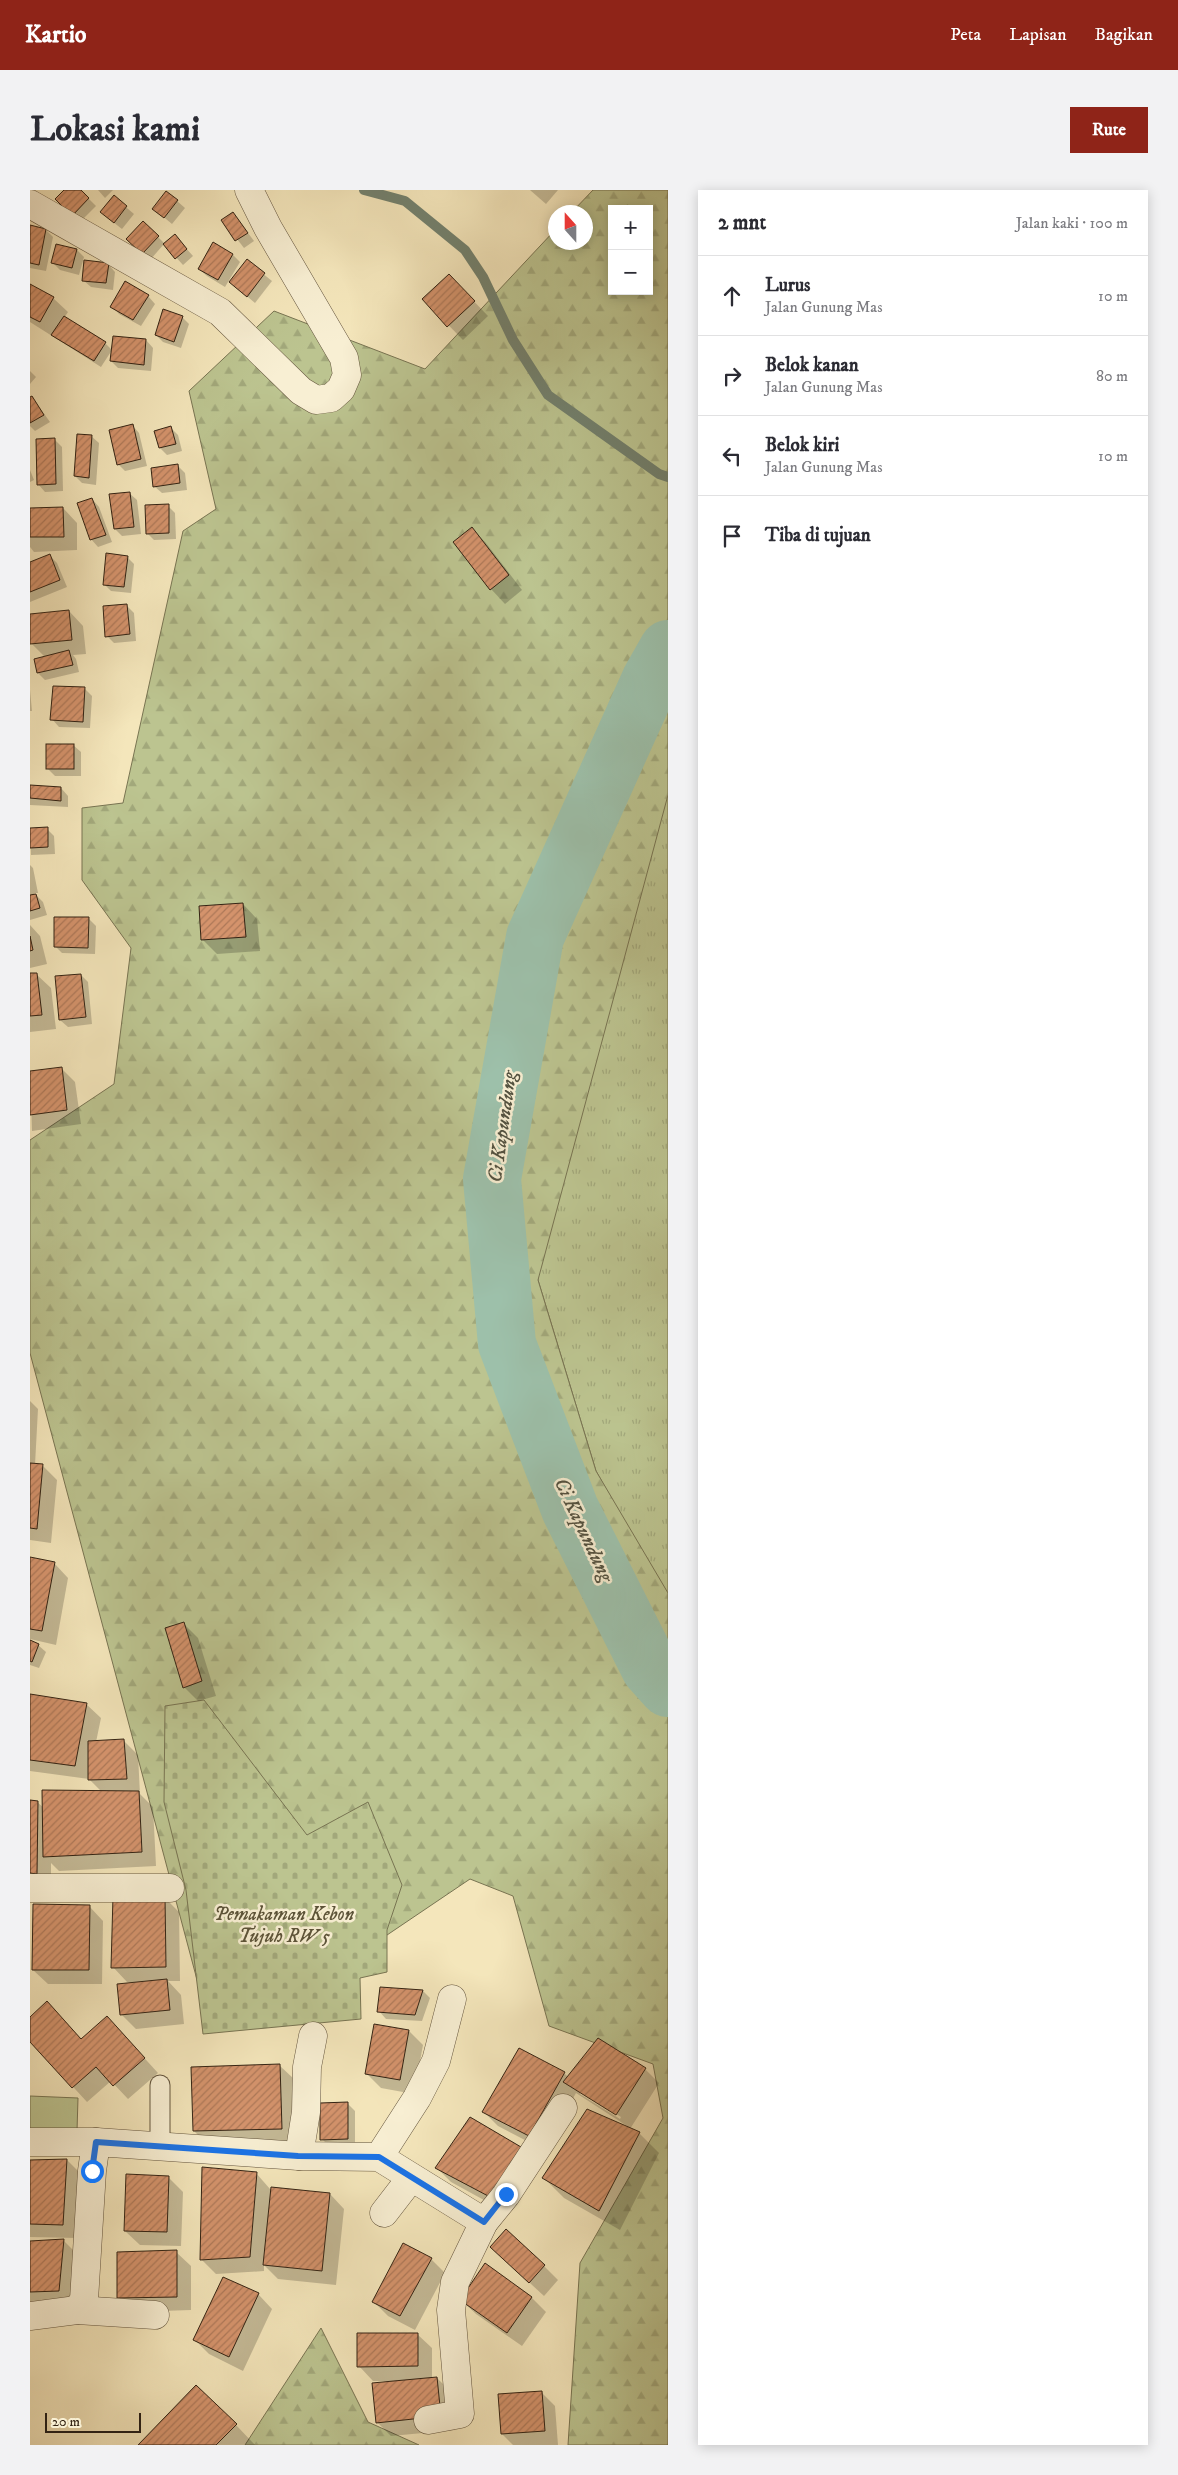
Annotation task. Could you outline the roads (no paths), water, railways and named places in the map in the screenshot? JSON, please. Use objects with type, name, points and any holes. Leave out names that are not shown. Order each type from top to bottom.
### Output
[{"type":"street","points":[[30,204],[220,312],[301,391],[316,400],[331,398],[341,389],[347,374],[344,358],[268,228],[249,190]]},
{"type":"street","points":[[30,1888],[170,1888]]},
{"type":"street","points":[[379,2157],[417,2098],[436,2061],[452,1999]]},
{"type":"street","points":[[298,2156],[306,2112],[307,2067],[314,2036]]},
{"type":"street","points":[[428,2420],[460,2414],[452,2299],[455,2282],[484,2222],[506,2194],[563,2108]]},
{"type":"street","points":[[30,2142],[96,2142],[298,2156],[379,2157],[484,2222]]},
{"type":"street","points":[[77,2310],[84,2300],[92,2171],[96,2142]]},
{"type":"street","points":[[384,2213],[411,2178]]},
{"type":"street","points":[[30,2316],[77,2310],[155,2315]]},
{"type":"lane","points":[[160,2085],[160,2146]]},
{"type":"waterway","points":[[364,190],[405,201],[465,250],[483,277],[513,340],[548,395],[659,474],[668,477]]},
{"type":"waterway","name":"Ci Kapundung","points":[[668,649],[651,679],[535,937],[492,1179],[507,1344],[570,1509],[650,1668],[668,1688]]},
{"type":"park label","name":"Pemakaman Kebon Tujuh RW 5","points":[[284,1925]]}]
